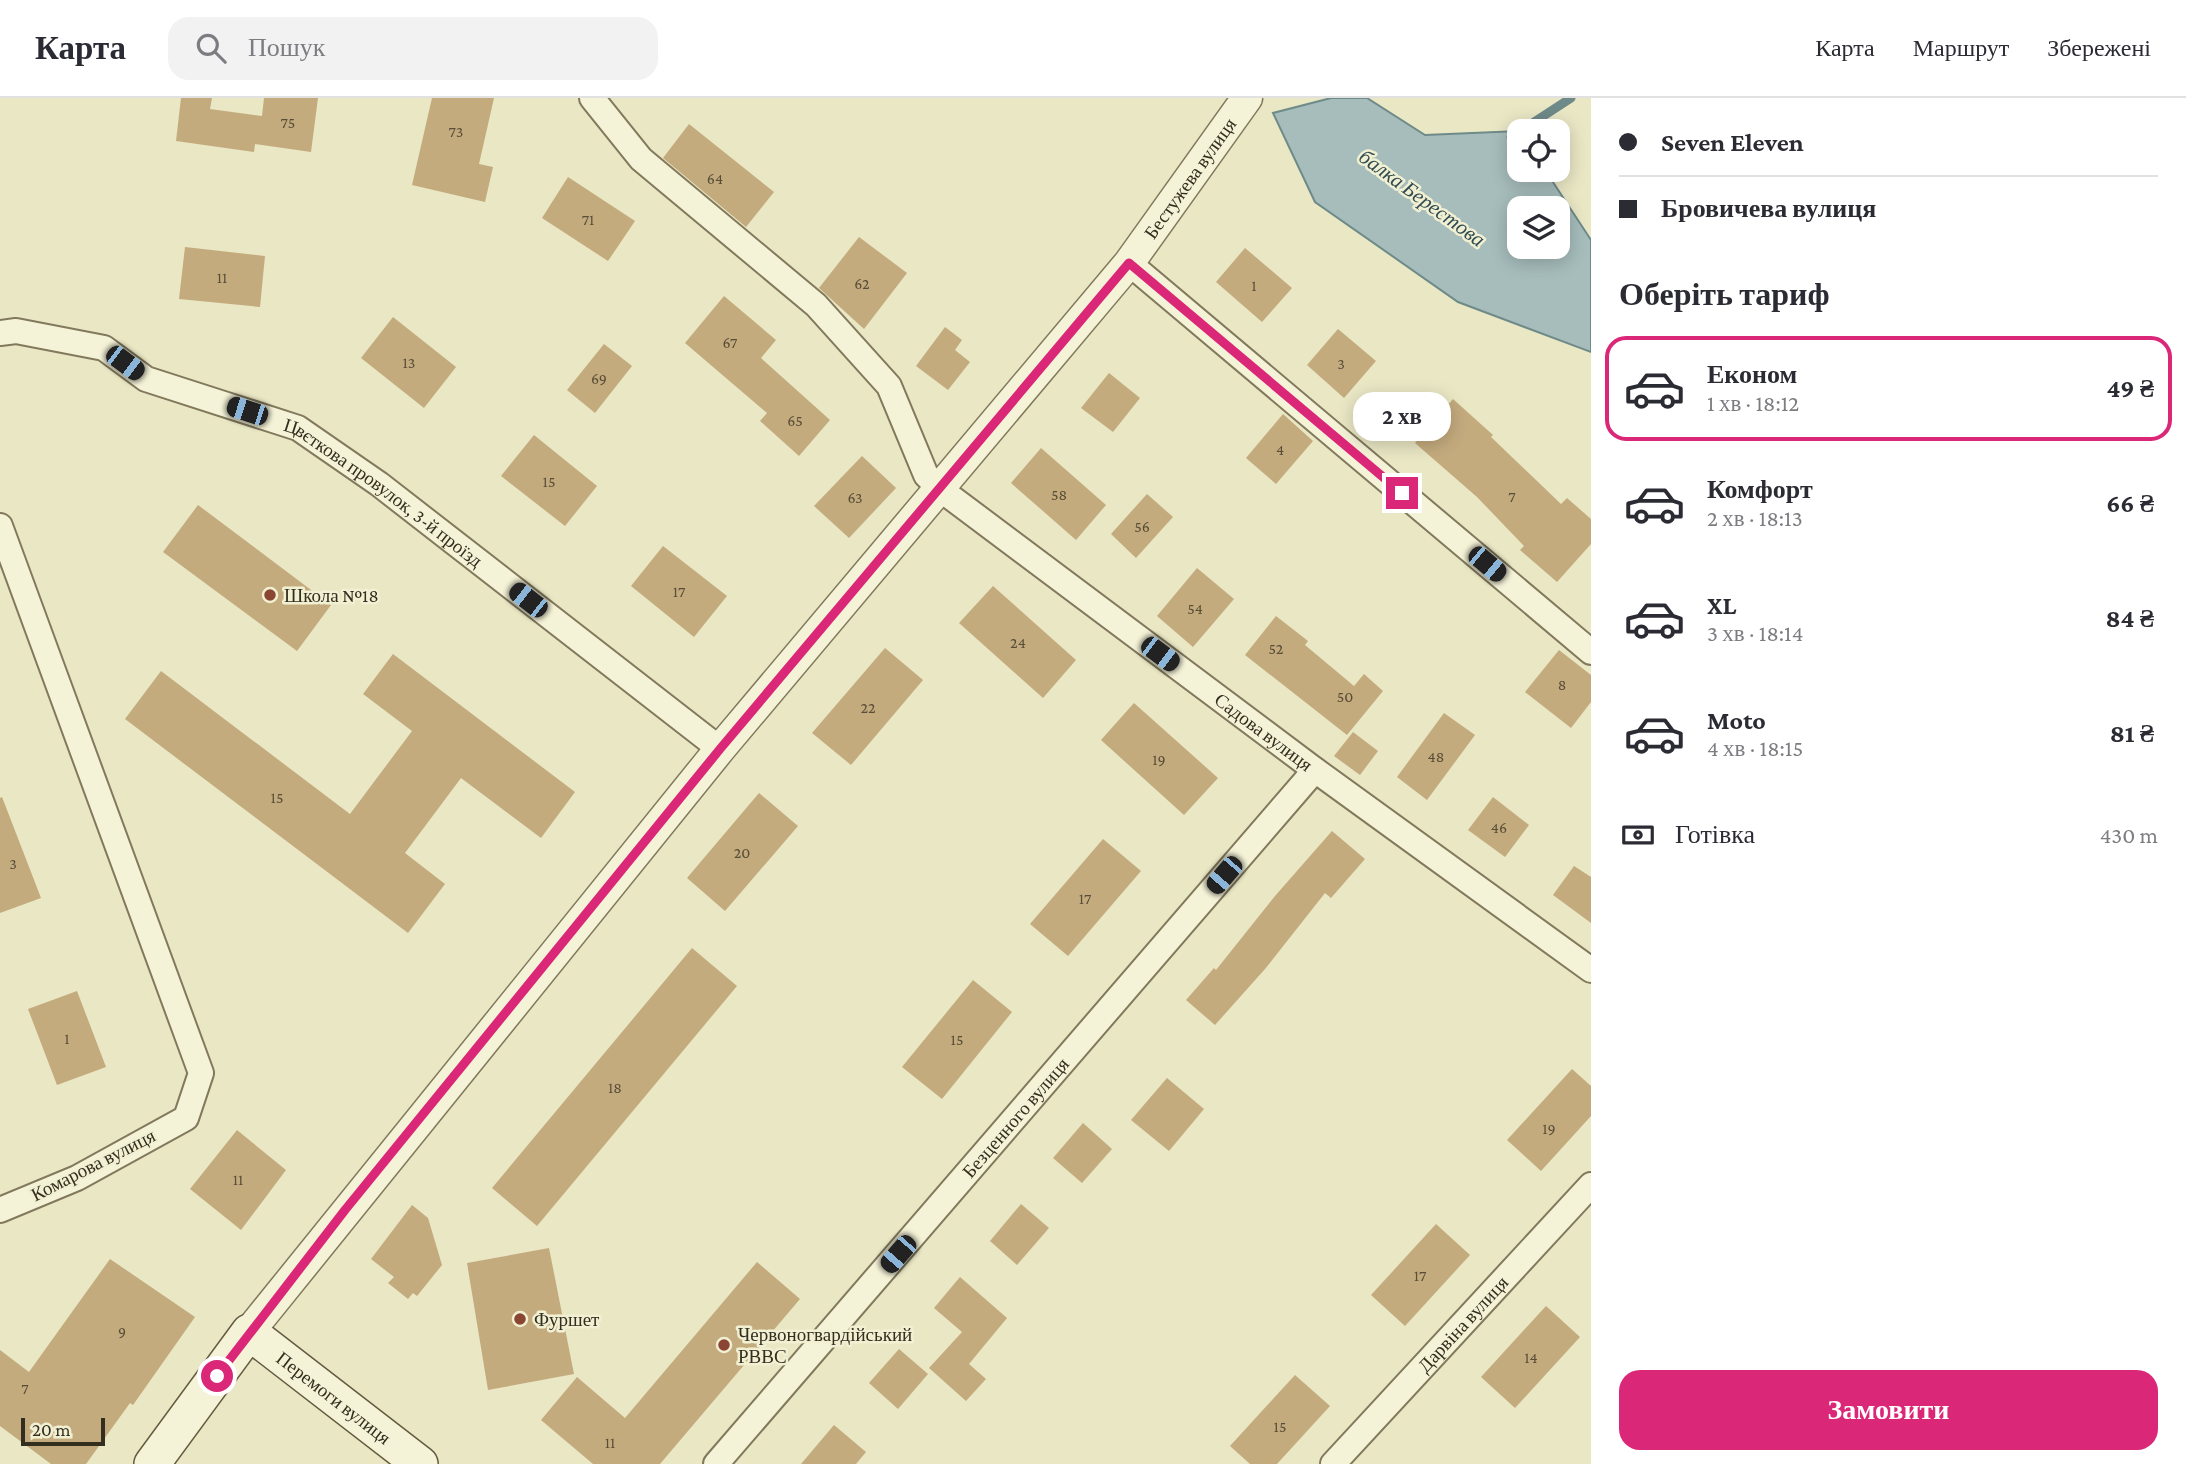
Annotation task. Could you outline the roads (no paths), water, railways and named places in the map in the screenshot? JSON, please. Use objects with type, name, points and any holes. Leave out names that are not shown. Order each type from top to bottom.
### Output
[{"type":"main road","name":"Бестужева вулиця","points":[[152,1464],[249,1332]]},
{"type":"main road","name":"Перемоги вулиця","points":[[249,1332],[420,1464]]},
{"type":"street","name":"Садова вулиця","points":[[592,98],[640,159],[817,305],[889,386],[926,475],[940,489],[1315,770],[1591,970]]},
{"type":"street","name":"Бестужева вулиця","points":[[249,1332],[720,749],[1129,263],[1247,98]]},
{"type":"street","points":[[1129,263],[1591,652]]},
{"type":"street","name":"Цвєткова провулок, 3-й проїзд","points":[[0,333],[16,331],[104,348],[146,379],[298,428],[379,484],[720,749]]},
{"type":"street","name":"Комарова вулиця","points":[[0,526],[201,1073],[186,1118],[77,1178],[0,1210]]},
{"type":"street","name":"Безценного вулиця","points":[[716,1464],[1315,770]]},
{"type":"street","name":"Дарвіна вулиця","points":[[1333,1464],[1591,1185]]},
{"type":"water","name":"балка Берестова","points":[[1331,98],[1367,98],[1425,135],[1507,132],[1507,182],[1553,182],[1562,196],[1507,196],[1507,259],[1570,259],[1570,208],[1591,240],[1591,352],[1458,302],[1315,202],[1273,113]]},
{"type":"waterway","points":[[1539,119],[1571,98]]},
{"type":"place","name":"Школа №18","points":[[270,595]]},
{"type":"place","name":"Фуршет","points":[[520,1319]]},
{"type":"place","name":"Червоногвардійський РВВС","points":[[724,1345]]}]
